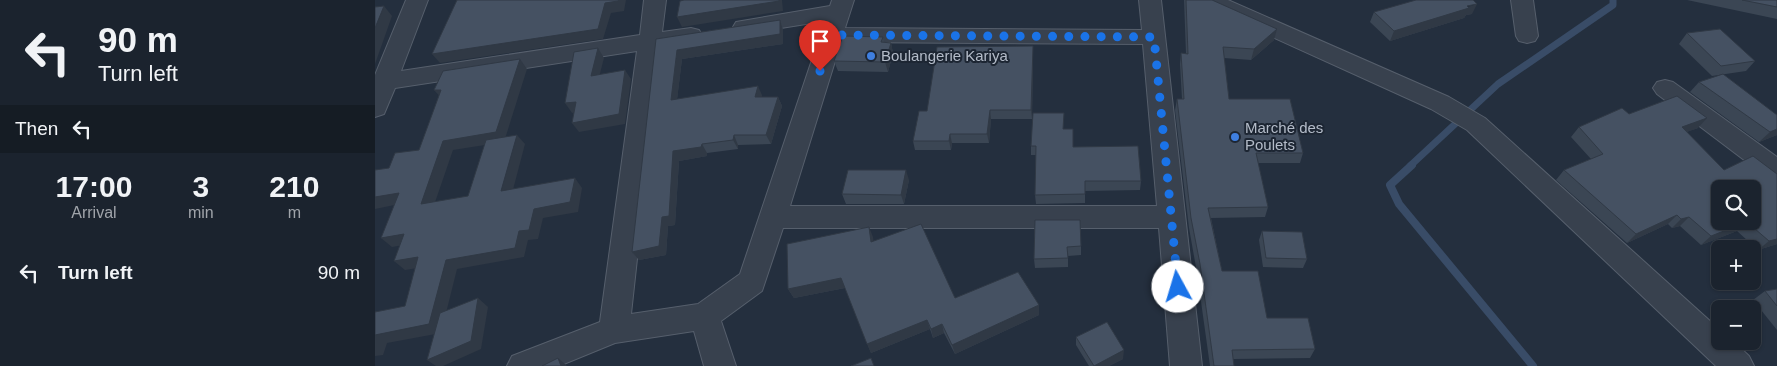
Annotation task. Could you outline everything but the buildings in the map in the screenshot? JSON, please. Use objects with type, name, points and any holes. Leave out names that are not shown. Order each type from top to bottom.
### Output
[{"type":"street","points":[[375,108],[380,82],[417,0]]},
{"type":"street","points":[[614,330],[655,0]]},
{"type":"street","points":[[1150,0],[1171,217],[1180,363]]},
{"type":"street","points":[[1210,0],[1440,104],[1476,124],[1738,366]]},
{"type":"street","points":[[1522,0],[1527,36]]},
{"type":"street","points":[[380,82],[721,30],[838,16],[1154,37]]},
{"type":"street","points":[[523,366],[614,330],[704,316],[752,282],[838,16]]},
{"type":"street","points":[[1665,88],[1777,171]]},
{"type":"street","points":[[773,216],[1171,217]]},
{"type":"street","points":[[704,316],[721,366]]},
{"type":"waterway","points":[[1410,166],[1498,84],[1613,5],[1613,0]]},
{"type":"waterway","points":[[1412,165],[1390,185],[1399,204],[1533,366]]},
{"type":"place","name":"Boulangerie Kariya","points":[[871,56]]},
{"type":"place","name":"Marché des Poulets","points":[[1235,137]]},
{"type":"route","points":[[820,71],[831,35],[1154,37],[1178,287]]}]
